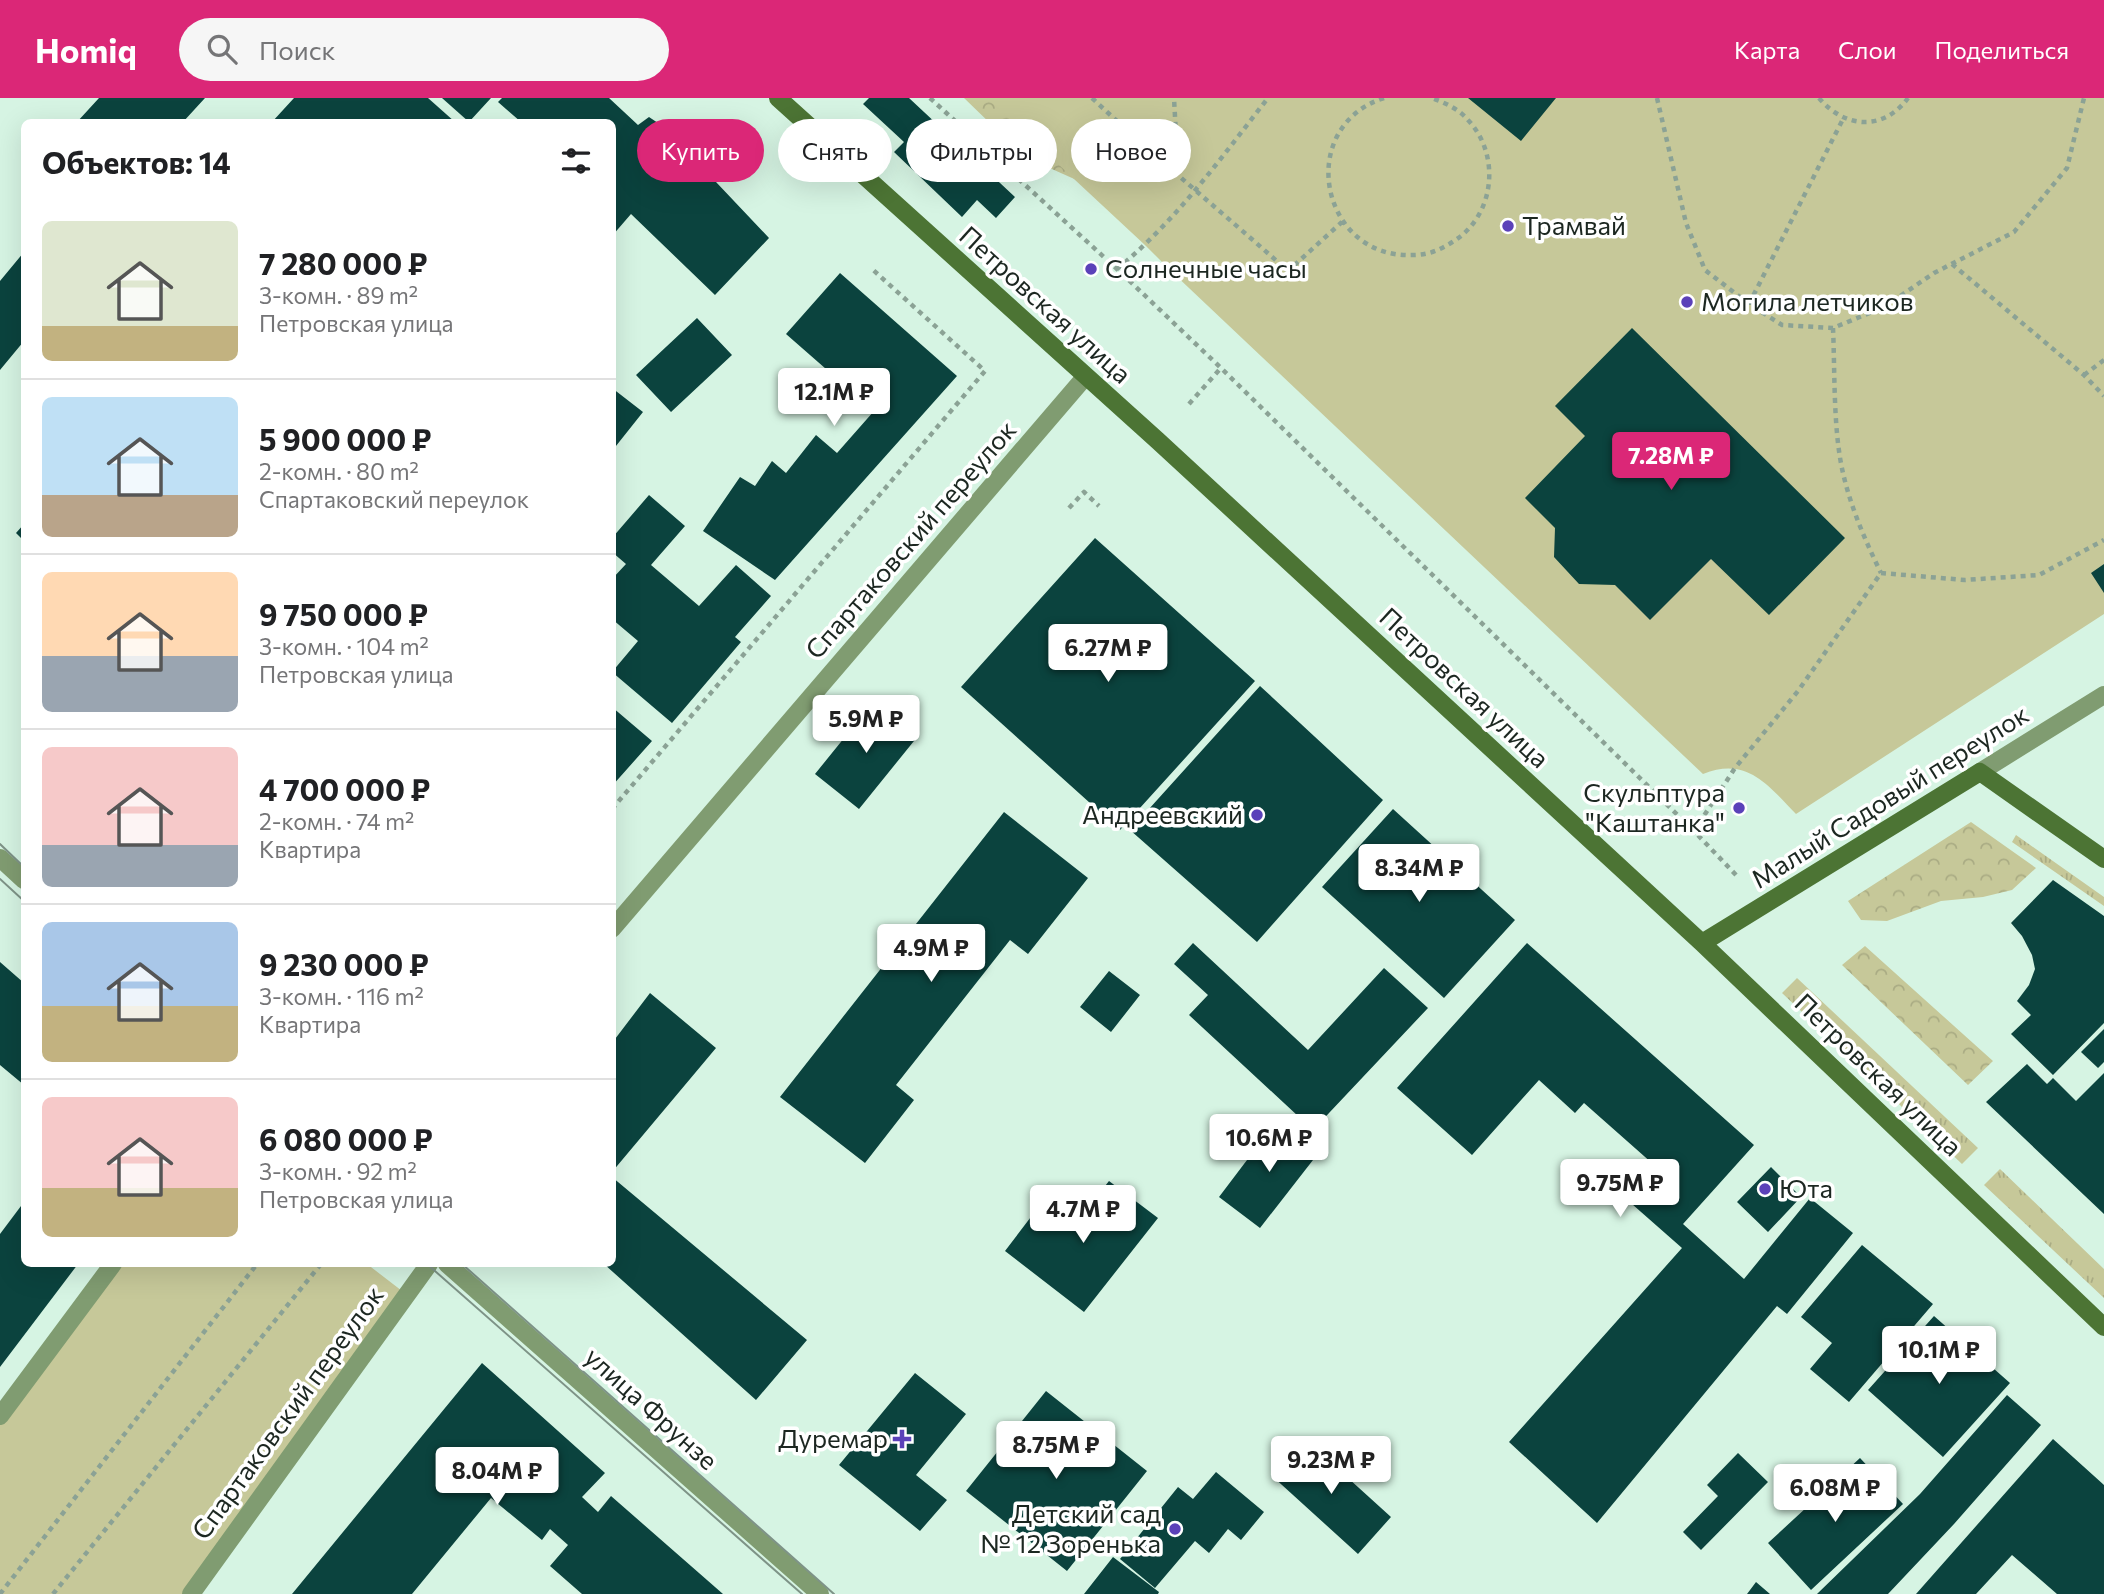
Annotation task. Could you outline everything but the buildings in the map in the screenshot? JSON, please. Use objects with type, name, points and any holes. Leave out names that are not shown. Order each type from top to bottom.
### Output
[{"type":"main road","name":"Петровская улица","points":[[778,98],[1157,440],[1702,943],[2104,1327]]},
{"type":"main road","name":"Малый Садовый переулок","points":[[1702,943],[1980,772]]},
{"type":"main road","points":[[1980,772],[2104,859]]},
{"type":"street","name":"Спартаковский переулок","points":[[616,924],[1086,377]]},
{"type":"street","name":"Малый Садовый переулок","points":[[1980,772],[2104,695]]},
{"type":"street","points":[[0,858],[21,877]]},
{"type":"street","points":[[0,1416],[111,1267]]},
{"type":"street","name":"Спартаковский переулок","points":[[191,1594],[427,1267]]},
{"type":"street","name":"улица Фрунзе","points":[[450,1267],[820,1594]]},
{"type":"path","points":[[930,98],[1221,368],[1736,875]]},
{"type":"path","points":[[1093,98],[1115,119]]},
{"type":"path","points":[[1174,98],[1175,119]]},
{"type":"path","points":[[1117,270],[1146,246],[1196,189],[1268,98]]},
{"type":"path","points":[[1384,98],[1372,102],[1349,119],[1334,142],[1327,169],[1330,197],[1342,222],[1362,241],[1387,253],[1415,256],[1440,250],[1462,236],[1479,216],[1489,191],[1489,166],[1483,140],[1468,119],[1447,103],[1432,98]]},
{"type":"path","points":[[1657,98],[1686,223],[1705,270],[1749,304],[1783,325],[1833,328],[1884,307],[1934,273],[2014,232],[2067,168],[2084,98]]},
{"type":"path","points":[[1819,98],[1843,119],[1859,122],[1889,116],[1908,98]]},
{"type":"path","points":[[1749,304],[1843,119]]},
{"type":"path","points":[[1187,182],[1288,271],[1342,222]]},
{"type":"path","points":[[1952,264],[2084,375],[2104,396]]},
{"type":"path","points":[[616,804],[985,371],[872,269]]},
{"type":"path","points":[[1833,328],[1842,471],[1856,521],[1881,573]]},
{"type":"path","points":[[2084,375],[2104,360]]},
{"type":"path","points":[[1189,404],[1221,368]]},
{"type":"path","points":[[1069,508],[1084,492],[1098,506]]},
{"type":"path","points":[[1881,573],[1965,580],[2039,575],[2104,540]]},
{"type":"path","points":[[1694,831],[1735,768],[1798,691],[1881,573]]},
{"type":"path","points":[[0,1594],[255,1267]]},
{"type":"path","points":[[53,1594],[319,1267]]},
{"type":"green space","points":[[964,98],[1073,98],[1088,119],[1071,119],[1071,178],[1057,171],[1057,119],[986,119]]},
{"type":"green space","points":[[987,98],[2104,98],[2104,614],[1796,814],[1756,776],[1732,769],[1718,769],[1703,774],[1077,182],[1191,182],[1191,119],[1071,119],[1071,176],[1057,163],[1057,119],[1010,119]]},
{"type":"green space","points":[[1081,182],[1132,182],[1155,215]]},
{"type":"green space","points":[[1971,822],[2036,868],[2012,890],[1983,897],[1941,901],[1887,921],[1861,920],[1848,901]]},
{"type":"green space","points":[[2016,835],[2104,897],[2104,906],[2012,842]]},
{"type":"green space","points":[[1865,946],[1993,1061],[1968,1085],[1842,965]]},
{"type":"green space","points":[[1797,978],[1978,1148],[1962,1164],[1782,993]]},
{"type":"green space","points":[[2000,1169],[2104,1269],[2104,1298],[1984,1185]]},
{"type":"green space","points":[[111,1267],[371,1267],[406,1294],[191,1594],[0,1594],[0,1416]]},
{"type":"tram line","points":[[0,844],[21,864]]},
{"type":"tram line","points":[[0,879],[21,898]]},
{"type":"tram line","points":[[430,1267],[802,1594]]},
{"type":"tram line","points":[[465,1267],[834,1594]]},
{"type":"place","name":"Трамвай","points":[[1508,226]]},
{"type":"place","name":"Солнечные часы","points":[[1091,269]]},
{"type":"place","name":"Могила летчиков","points":[[1687,302]]},
{"type":"place","name":"Скульптура \"Каштанка\"","points":[[1739,808]]},
{"type":"place","name":"Андреевский","points":[[1257,815]]},
{"type":"place","name":"Юта","points":[[1765,1189]]},
{"type":"place","name":"Дуремар","points":[[902,1439]]},
{"type":"place","name":"Детский сад № 12 Зоренька","points":[[1175,1529]]}]
